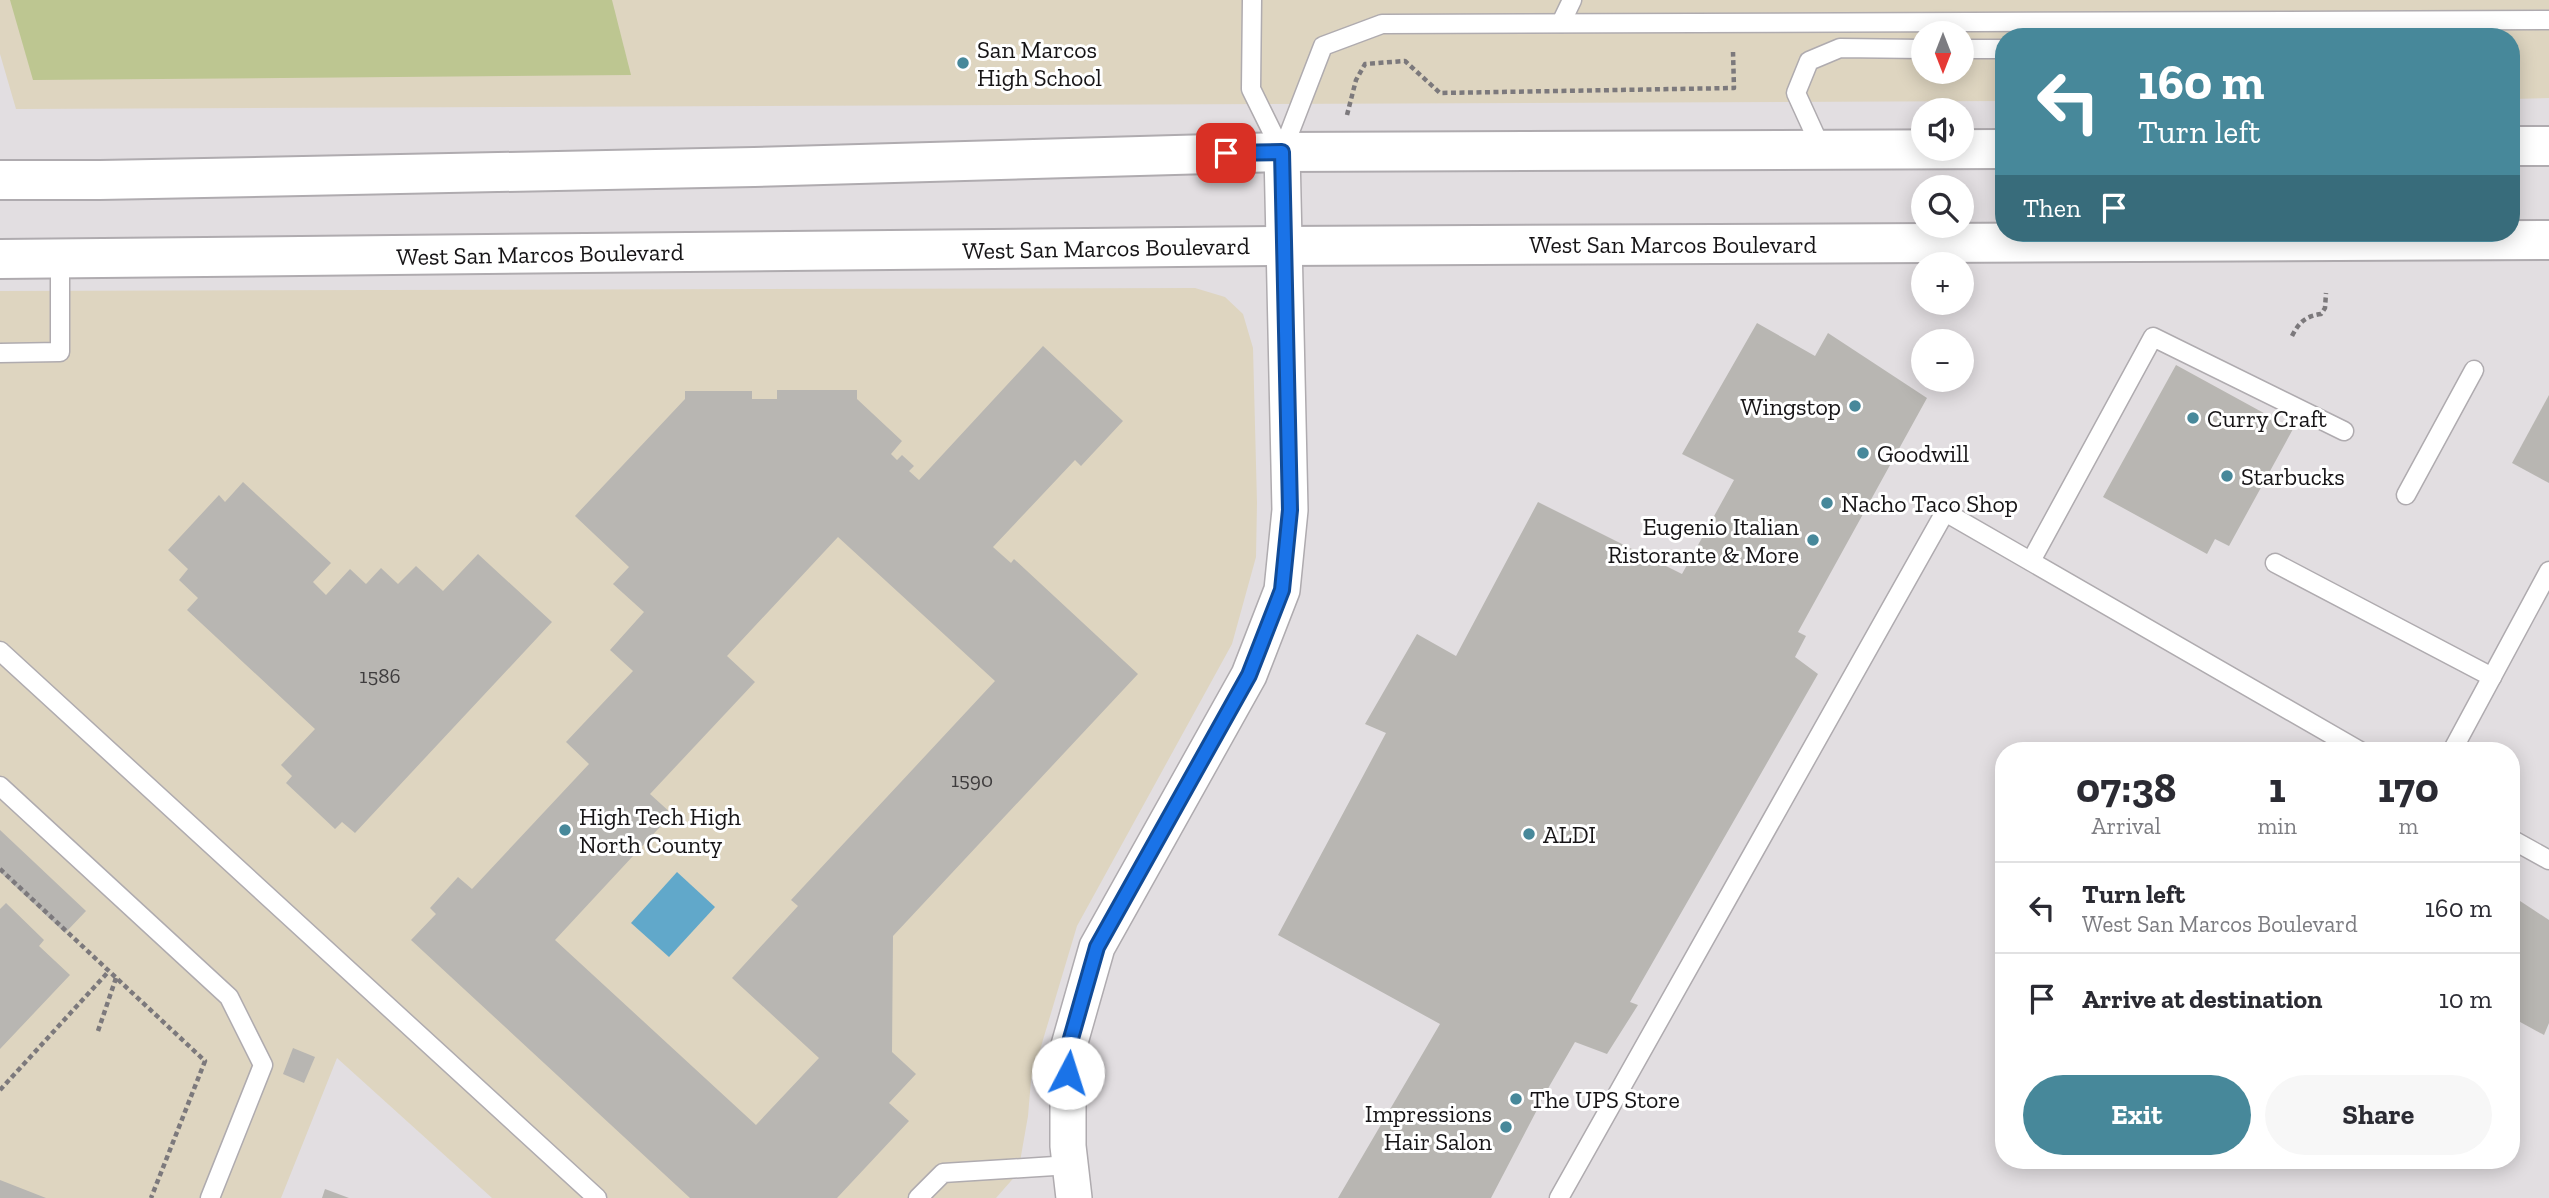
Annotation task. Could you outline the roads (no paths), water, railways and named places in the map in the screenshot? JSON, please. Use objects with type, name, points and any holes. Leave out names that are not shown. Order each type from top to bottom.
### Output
[{"type":"main road","points":[[2520,146],[2549,146]]},
{"type":"main road","points":[[0,180],[726,167],[1282,152],[1995,149]]},
{"type":"main road","name":"West San Marcos Boulevard","points":[[0,260],[1995,238]]},
{"type":"main road","name":"West San Marcos Boulevard","points":[[2520,240],[2549,240]]},
{"type":"street","points":[[1071,1170],[1068,1049],[1097,947],[1249,675],[1282,590],[1290,510],[1282,152]]},
{"type":"lane","points":[[1252,0],[1251,89],[1282,152]]},
{"type":"lane","points":[[1561,23],[1572,0]]},
{"type":"lane","points":[[1282,152],[1323,46],[1382,24],[2549,20]]},
{"type":"lane","points":[[2139,28],[2153,21]]},
{"type":"lane","points":[[1822,150],[1796,93],[1810,61],[1840,48],[1911,48]]},
{"type":"lane","points":[[1974,49],[1995,49]]},
{"type":"lane","points":[[0,353],[60,352],[60,259]]},
{"type":"lane","points":[[2031,561],[2152,337],[2344,431]]},
{"type":"lane","points":[[2406,495],[2474,370]]},
{"type":"lane","points":[[1559,1198],[1945,512],[2344,742]]},
{"type":"lane","points":[[2275,563],[2492,677]]},
{"type":"lane","points":[[2457,742],[2549,571]]},
{"type":"lane","points":[[0,651],[597,1198]]},
{"type":"lane","points":[[0,786],[229,997],[263,1065],[210,1198]]},
{"type":"lane","points":[[2520,844],[2549,860]]},
{"type":"lane","points":[[918,1198],[943,1173],[1071,1170]]},
{"type":"water","points":[[677,872],[715,907],[669,957],[631,923]]},
{"type":"place","name":"San Marcos High School","points":[[963,63]]},
{"type":"place","name":"Wingstop","points":[[1855,406]]},
{"type":"place","name":"Curry Craft","points":[[2193,418]]},
{"type":"place","name":"Goodwill","points":[[1863,453]]},
{"type":"place","name":"Starbucks","points":[[2227,476]]},
{"type":"place","name":"Nacho Taco Shop","points":[[1827,503]]},
{"type":"place","name":"Eugenio Italian Ristorante & More","points":[[1813,540]]},
{"type":"place","name":"High Tech High North County","points":[[565,830]]},
{"type":"place","name":"ALDI","points":[[1529,834]]},
{"type":"place","name":"The UPS Store","points":[[1516,1099]]},
{"type":"place","name":"Impressions Hair Salon","points":[[1506,1127]]}]
